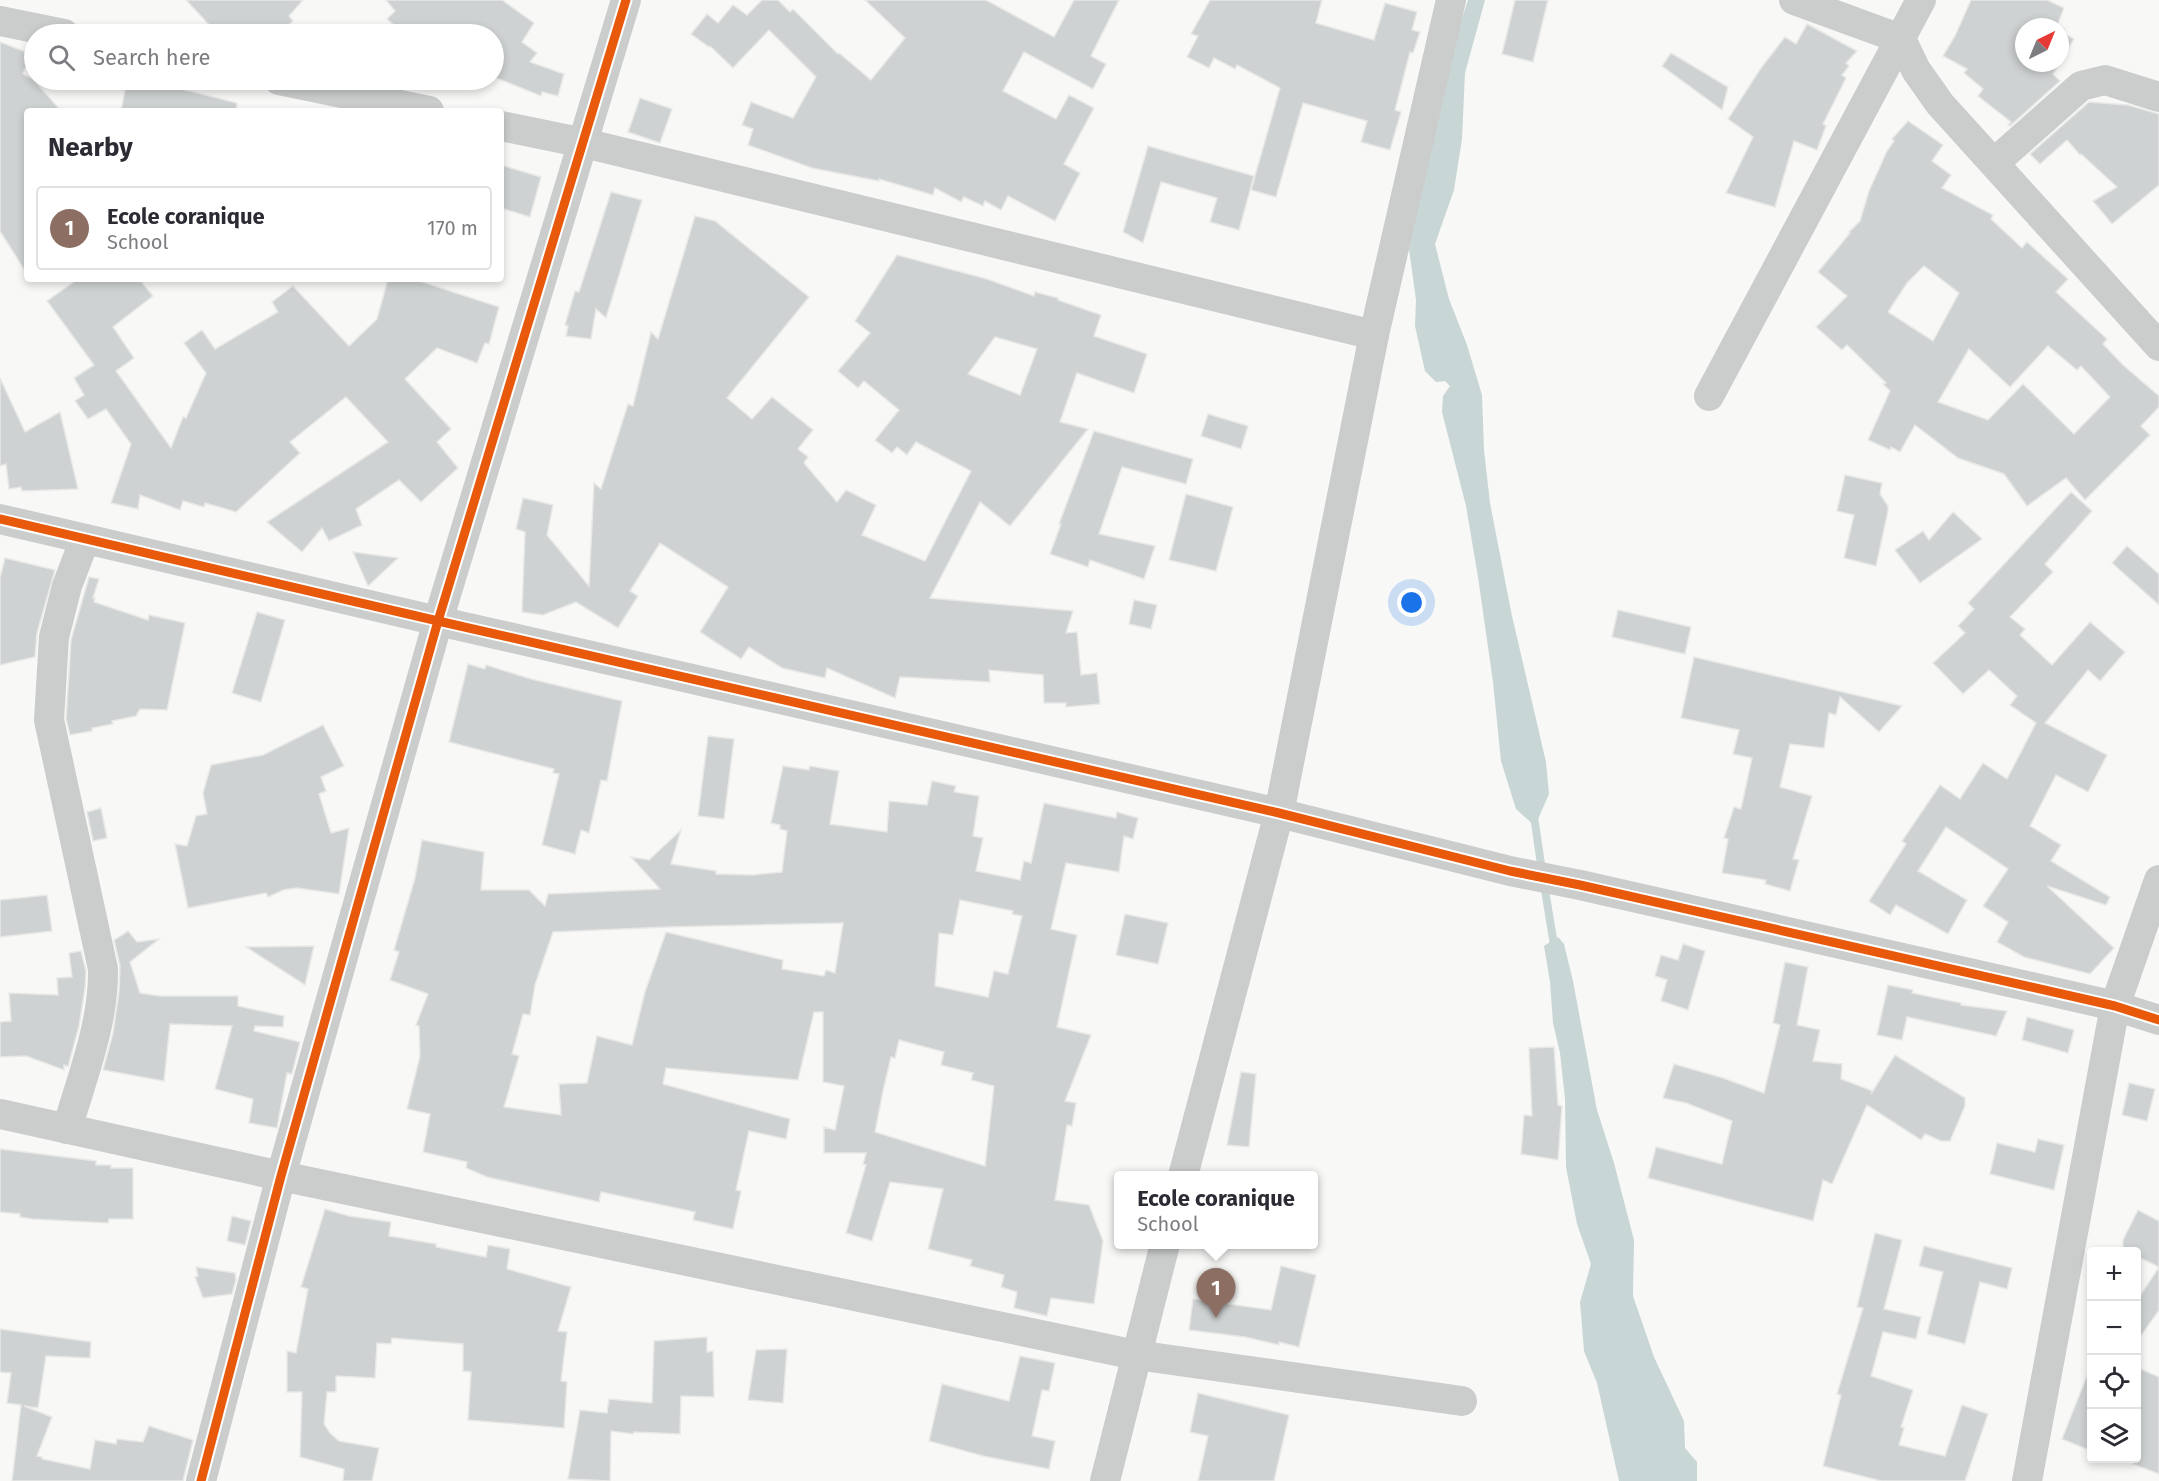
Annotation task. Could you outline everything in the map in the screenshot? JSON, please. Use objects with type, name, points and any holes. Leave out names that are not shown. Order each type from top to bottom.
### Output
[{"type":"street","points":[[201,1481],[281,1176],[438,621],[626,0]]},
{"type":"street","points":[[1184,1171],[1279,813],[1374,335],[1450,0]]},
{"type":"street","points":[[1794,0],[1901,39],[1916,70],[1940,104],[2159,346]]},
{"type":"street","points":[[1709,396],[1922,0]]},
{"type":"street","points":[[0,21],[24,26]]},
{"type":"street","points":[[1994,163],[2081,86],[2105,80],[2159,97]]},
{"type":"street","points":[[327,90],[414,108]]},
{"type":"street","points":[[504,127],[584,143],[1374,335]]},
{"type":"street","points":[[0,519],[1279,813],[1510,871],[2115,1006],[2159,1020]]},
{"type":"street","points":[[67,1129],[101,1011],[104,990],[103,969],[49,720],[54,637],[67,586],[86,539]]},
{"type":"street","points":[[2027,1481],[2115,1006],[2159,880]]},
{"type":"street","points":[[0,1114],[281,1176],[1136,1355],[1462,1401]]},
{"type":"street","points":[[1105,1481],[1164,1249]]},
{"type":"shaded area","points":[[1468,0],[1485,0],[1465,73],[1462,139],[1454,190],[1435,244],[1449,299],[1467,345],[1482,395],[1484,450],[1490,503],[1512,616],[1546,762],[1549,794],[1535,826],[1516,809],[1501,761],[1493,682],[1466,506],[1442,412],[1443,396],[1450,386],[1445,381],[1436,382],[1425,371],[1415,326],[1416,300],[1409,249],[1441,82]]},
{"type":"shaded area","points":[[1558,937],[1564,944],[1573,981],[1597,1110],[1614,1163],[1634,1240],[1633,1296],[1654,1357],[1684,1421],[1685,1448],[1697,1462],[1697,1481],[1619,1481],[1597,1383],[1584,1351],[1580,1302],[1591,1264],[1577,1224],[1566,1167],[1565,1099],[1544,946]]},
{"type":"building","points":[[186,0],[303,0],[289,16],[293,21],[290,24],[208,24]]},
{"type":"building","points":[[386,0],[502,0],[534,23],[522,42],[537,53],[530,62],[564,74],[558,96],[542,92],[541,96],[504,81],[504,24],[393,24],[387,19],[395,11]]},
{"type":"building","points":[[762,0],[778,0],[790,12],[793,9],[838,54],[871,80],[905,38],[865,0],[986,0],[1054,37],[1074,0],[1119,0],[1091,56],[1106,64],[1093,89],[1024,52],[1003,91],[1056,119],[1069,95],[1094,108],[1064,164],[1080,173],[1055,221],[1008,196],[1001,210],[985,201],[983,206],[964,197],[961,202],[935,188],[933,195],[879,179],[879,181],[812,168],[748,145],[753,129],[742,125],[751,102],[793,118],[816,77],[769,30],[733,68],[710,46],[691,34],[707,14],[718,23],[733,5],[747,15]]},
{"type":"building","points":[[1210,0],[1322,0],[1316,23],[1374,40],[1385,3],[1417,12],[1412,30],[1420,32],[1413,53],[1410,52],[1395,110],[1401,112],[1390,150],[1361,142],[1367,121],[1303,103],[1276,197],[1251,190],[1280,88],[1237,65],[1235,69],[1214,58],[1209,68],[1187,57],[1198,36],[1191,34]]},
{"type":"building","points":[[1515,0],[1548,0],[1533,62],[1502,54]]},
{"type":"building","points":[[1971,0],[2047,0],[2064,8],[2060,18],[2015,18],[2015,72],[2054,72],[2053,74],[2060,81],[2010,126],[2008,125],[2011,122],[1978,96],[1983,89],[1964,73],[1967,69],[1943,56]]},
{"type":"building","points":[[1807,24],[1857,51],[1846,63],[1849,66],[1842,75],[1846,78],[1823,124],[1826,126],[1817,150],[1794,141],[1775,207],[1726,193],[1753,137],[1728,119],[1761,68],[1785,37],[1796,44]]},
{"type":"building","points":[[2069,36],[2074,39],[2069,47]]},
{"type":"building","points":[[0,42],[24,51],[24,90],[43,90],[58,108],[24,108],[24,269],[0,231]]},
{"type":"building","points":[[1671,53],[1728,87],[1722,110],[1662,66]]},
{"type":"building","points":[[125,90],[186,90],[237,103],[236,108],[122,108]]},
{"type":"building","points":[[640,98],[672,109],[660,143],[628,132]]},
{"type":"building","points":[[2089,102],[2128,105],[2159,114],[2159,185],[2112,224],[2093,201],[2117,187],[2080,155],[2067,140],[2040,164],[2030,154]]},
{"type":"building","points":[[1908,121],[1943,145],[1932,161],[1951,175],[1942,188],[1993,215],[1991,219],[2022,248],[2027,242],[2068,279],[2056,292],[2107,339],[2103,344],[2123,365],[2159,396],[2159,407],[2141,426],[2150,435],[2085,500],[2066,478],[2027,506],[2004,474],[1958,458],[1915,425],[1900,452],[1868,440],[1890,391],[1883,384],[1886,383],[1847,345],[1842,350],[1816,327],[1847,296],[1818,272],[1860,221],[1869,191],[1894,141],[1892,139]],"holes":[[[1924,266],[1959,293],[1933,341],[1888,312],[1907,283]],[[2048,346],[2077,370],[2081,366],[2110,397],[2074,434],[2023,384],[1988,420],[1938,402],[1969,349],[2010,387]]]},
{"type":"building","points":[[1148,146],[1254,176],[1239,230],[1210,222],[1217,198],[1161,182],[1143,243],[1123,232]]},
{"type":"building","points":[[504,166],[541,177],[530,217],[504,209]]},
{"type":"building","points":[[611,192],[642,200],[606,318],[596,309],[591,339],[566,336],[568,326],[565,325],[575,291],[579,292]]},
{"type":"building","points":[[695,216],[715,221],[809,297],[727,398],[752,419],[772,397],[813,430],[798,449],[808,457],[804,463],[837,502],[846,490],[876,505],[862,535],[925,561],[971,471],[916,442],[907,455],[897,447],[892,453],[875,440],[899,410],[864,381],[858,388],[838,371],[870,333],[855,321],[897,255],[987,279],[1034,296],[1035,292],[1058,298],[1058,300],[1101,315],[1094,336],[1147,354],[1134,393],[1077,373],[1060,422],[1088,429],[1010,526],[980,502],[930,598],[1073,611],[1066,633],[1077,632],[1081,675],[1097,673],[1100,704],[1066,707],[1066,703],[1044,703],[1043,675],[989,670],[990,682],[900,677],[895,698],[827,668],[825,678],[782,668],[749,647],[741,659],[700,632],[728,587],[660,543],[630,591],[638,596],[618,628],[576,602],[543,615],[522,612],[525,532],[516,529],[523,498],[553,505],[547,535],[589,586],[594,483],[601,489],[628,404],[633,406],[651,332],[658,339]],"holes":[[[995,337],[1037,349],[1020,395],[968,374]]]},
{"type":"building","points":[[74,282],[141,282],[153,296],[113,327],[134,358],[116,371],[171,448],[183,417],[186,418],[206,373],[184,343],[202,330],[215,349],[278,312],[272,302],[293,286],[349,346],[377,319],[387,282],[422,282],[499,307],[489,344],[485,343],[477,363],[437,348],[405,379],[451,429],[437,442],[458,468],[421,502],[399,480],[356,509],[362,525],[329,541],[322,528],[302,552],[267,522],[388,442],[346,397],[290,442],[300,453],[236,512],[205,503],[204,507],[183,501],[180,510],[140,495],[138,509],[111,503],[131,444],[106,409],[88,419],[75,401],[84,395],[74,378],[94,365],[47,301]]},
{"type":"building","points":[[0,378],[25,432],[60,412],[78,489],[22,491],[21,487],[9,489],[6,464],[0,466]]},
{"type":"building","points":[[1208,414],[1248,426],[1241,449],[1201,436]]},
{"type":"building","points":[[1094,431],[1193,459],[1186,484],[1122,467],[1099,534],[1155,546],[1144,579],[1090,560],[1088,567],[1050,554]]},
{"type":"building","points":[[1845,475],[1882,483],[1880,494],[1888,506],[1888,511],[1876,566],[1844,558],[1854,515],[1837,511]]},
{"type":"building","points":[[2071,492],[2092,511],[2045,564],[2053,572],[2010,617],[2025,629],[2020,635],[2052,665],[2090,622],[2125,652],[2100,681],[2088,670],[2045,723],[2107,755],[2088,792],[2056,775],[2030,826],[2061,845],[2051,861],[2110,897],[2106,905],[2047,886],[2114,948],[2090,974],[2024,957],[1997,942],[2008,922],[1983,906],[2008,869],[1946,827],[1918,871],[1967,900],[1948,934],[1896,905],[1890,915],[1869,901],[1906,844],[1902,841],[1940,785],[1960,799],[1983,763],[2007,779],[2036,723],[2010,705],[2017,696],[1989,670],[1963,694],[1933,663],[1965,633],[1958,626],[1974,609],[1968,603]]},
{"type":"building","points":[[1186,494],[1233,507],[1216,571],[1169,560]]},
{"type":"building","points":[[1953,512],[1982,539],[1920,583],[1895,550],[1923,531],[1929,540]]},
{"type":"building","points":[[2127,546],[2159,574],[2159,605],[2112,563]]},
{"type":"building","points":[[353,552],[398,558],[368,586]]},
{"type":"building","points":[[5,558],[55,570],[37,633],[35,657],[0,665],[0,578]]},
{"type":"building","points":[[89,577],[99,579],[93,598],[95,598],[94,602],[148,620],[149,615],[185,623],[167,710],[140,709],[136,716],[112,721],[113,724],[92,728],[92,731],[70,735],[66,719],[71,640]]},
{"type":"building","points":[[1134,600],[1157,605],[1151,629],[1129,624]]},
{"type":"building","points":[[1618,610],[1691,627],[1685,654],[1612,637]]},
{"type":"building","points":[[257,612],[285,620],[261,702],[232,693]]},
{"type":"building","points":[[1694,657],[1902,706],[1879,732],[1840,697],[1836,715],[1829,713],[1824,748],[1790,744],[1780,787],[1812,796],[1793,859],[1799,860],[1790,891],[1765,884],[1766,880],[1722,873],[1728,839],[1724,838],[1734,807],[1741,809],[1752,758],[1733,754],[1739,730],[1681,718]]},
{"type":"building","points":[[468,664],[485,669],[486,665],[531,679],[622,701],[607,781],[601,780],[589,833],[581,830],[575,854],[542,845],[559,774],[553,773],[554,769],[449,742]]},
{"type":"building","points":[[323,725],[344,766],[321,777],[326,791],[319,794],[331,833],[349,828],[339,894],[297,888],[283,890],[268,897],[266,893],[188,908],[175,844],[187,846],[196,816],[207,814],[203,793],[211,765],[263,755]]},
{"type":"building","points":[[708,736],[734,739],[724,819],[698,816]]},
{"type":"building","points":[[783,766],[809,770],[810,766],[839,771],[830,824],[887,832],[889,801],[927,805],[932,781],[956,786],[954,792],[979,796],[973,836],[983,838],[976,871],[1020,880],[1024,861],[1031,863],[1044,803],[1116,818],[1117,812],[1138,818],[1133,839],[1124,836],[1119,872],[1066,863],[1051,929],[1077,935],[1057,1027],[1091,1035],[1065,1101],[1076,1103],[1072,1126],[1067,1125],[1055,1200],[1089,1205],[1103,1241],[1094,1304],[1051,1298],[1047,1316],[1014,1308],[1017,1292],[1001,1287],[1004,1275],[970,1266],[972,1260],[928,1249],[943,1189],[890,1182],[872,1241],[846,1233],[866,1165],[863,1164],[866,1153],[824,1153],[824,1127],[835,1130],[844,1086],[823,1082],[823,1012],[814,1012],[798,1080],[666,1068],[663,1084],[790,1119],[786,1139],[749,1131],[736,1190],[741,1191],[733,1229],[693,1220],[695,1212],[601,1192],[599,1202],[487,1177],[466,1168],[467,1162],[423,1152],[430,1114],[407,1109],[420,1056],[419,1026],[416,1025],[428,994],[390,980],[399,952],[394,950],[415,878],[422,840],[484,852],[481,890],[529,890],[545,906],[548,894],[660,889],[631,857],[649,860],[681,830],[671,864],[716,871],[716,874],[753,875],[782,872],[787,831],[780,829],[780,825],[771,823]],"holes":[[[960,900],[1013,911],[1012,914],[1022,916],[1008,974],[994,971],[988,997],[935,986],[939,933],[953,935]],[[843,923],[835,973],[826,970],[824,976],[782,969],[783,960],[666,932],[645,992],[632,1045],[597,1036],[587,1083],[559,1084],[561,1115],[504,1107],[519,1056],[512,1054],[523,1014],[530,1015],[535,985],[553,932]],[[899,1040],[944,1052],[941,1065],[973,1073],[971,1080],[994,1086],[985,1166],[875,1132],[891,1057],[895,1058]]]},
{"type":"building","points":[[101,808],[107,838],[93,841],[87,812]]},
{"type":"building","points":[[47,895],[52,931],[0,937],[0,900]]},
{"type":"building","points":[[1125,914],[1168,923],[1158,964],[1116,955]]},
{"type":"building","points":[[128,931],[137,942],[159,939],[130,962],[140,993],[160,996],[238,996],[238,1006],[284,1016],[283,1027],[255,1026],[254,1031],[300,1042],[292,1074],[287,1073],[277,1128],[249,1123],[253,1099],[215,1089],[232,1026],[170,1024],[164,1081],[103,1070],[113,1033],[119,991],[120,966],[114,940]]},
{"type":"building","points":[[1683,944],[1705,951],[1688,1010],[1661,1001],[1667,980],[1655,976],[1661,955],[1678,960]]},
{"type":"building","points":[[314,946],[305,985],[246,947]]},
{"type":"building","points":[[81,951],[86,971],[85,988],[79,1026],[68,1067],[64,1065],[64,1070],[26,1056],[0,1057],[0,1022],[11,1021],[9,993],[58,995],[57,978],[72,977],[69,953]]},
{"type":"building","points":[[1785,962],[1808,967],[1797,1025],[1820,1030],[1813,1061],[1842,1064],[1841,1079],[1873,1091],[1895,1055],[1965,1098],[1965,1106],[1950,1141],[1941,1141],[1925,1134],[1921,1140],[1867,1105],[1832,1184],[1823,1180],[1813,1221],[1648,1178],[1656,1147],[1722,1164],[1732,1121],[1686,1103],[1663,1098],[1674,1064],[1764,1093],[1780,1025],[1773,1023]]},
{"type":"building","points":[[1888,985],[1913,990],[1912,993],[1961,1003],[1961,1005],[2007,1011],[1996,1036],[1907,1017],[1902,1040],[1877,1035]]},
{"type":"building","points":[[2027,1017],[2074,1030],[2068,1053],[2022,1040]]},
{"type":"building","points":[[1554,1047],[1558,1105],[1562,1106],[1558,1160],[1521,1154],[1524,1115],[1532,1116],[1529,1048]]},
{"type":"building","points":[[1241,1072],[1256,1074],[1249,1147],[1227,1145]]},
{"type":"building","points":[[2129,1083],[2155,1089],[2147,1121],[2122,1115]]},
{"type":"building","points":[[2038,1139],[2064,1145],[2054,1190],[1990,1174],[1997,1143],[2035,1152]]},
{"type":"building","points":[[0,1149],[96,1161],[96,1165],[111,1165],[111,1168],[133,1168],[133,1219],[109,1219],[108,1223],[32,1219],[20,1217],[20,1214],[0,1212]]},
{"type":"building","points":[[325,1209],[349,1216],[391,1222],[389,1236],[436,1244],[436,1247],[486,1257],[488,1245],[510,1249],[507,1269],[571,1287],[558,1331],[567,1332],[561,1381],[567,1382],[564,1428],[468,1420],[471,1372],[463,1371],[463,1344],[392,1338],[391,1344],[377,1343],[375,1378],[336,1376],[336,1392],[327,1392],[324,1424],[330,1433],[339,1441],[379,1448],[372,1481],[343,1481],[344,1469],[300,1457],[302,1392],[287,1392],[287,1351],[296,1353],[308,1289],[301,1287]]},
{"type":"building","points":[[2138,1210],[2159,1221],[2159,1267],[2141,1258],[2141,1247],[2123,1247],[2123,1240]]},
{"type":"building","points":[[232,1216],[251,1221],[245,1245],[227,1241]]},
{"type":"building","points":[[1875,1233],[1902,1240],[1884,1309],[1921,1317],[1916,1339],[1883,1332],[1871,1376],[1913,1390],[1901,1427],[1904,1428],[1899,1445],[1945,1456],[1962,1405],[1988,1414],[1965,1481],[1881,1481],[1823,1466],[1841,1395],[1837,1394],[1863,1308],[1857,1307]]},
{"type":"building","points":[[1924,1246],[2012,1268],[2007,1289],[1980,1282],[1965,1344],[1927,1334],[1943,1272],[1919,1266]]},
{"type":"building","points":[[1281,1266],[1316,1275],[1299,1347],[1279,1342],[1279,1345],[1245,1337],[1189,1330],[1193,1299],[1271,1310]]},
{"type":"building","points":[[196,1267],[235,1273],[236,1280],[232,1294],[203,1298],[195,1277],[198,1276]]},
{"type":"building","points":[[2159,1267],[2159,1310],[2141,1336],[2141,1301],[2141,1294]]},
{"type":"building","points":[[0,1329],[91,1342],[90,1358],[46,1356],[38,1408],[24,1406],[52,1417],[37,1456],[90,1469],[95,1440],[116,1444],[117,1439],[143,1442],[149,1426],[193,1440],[183,1481],[12,1481],[21,1405],[7,1403],[11,1373],[0,1372]]},
{"type":"building","points":[[707,1337],[707,1352],[713,1351],[714,1397],[681,1396],[680,1434],[634,1432],[633,1434],[611,1431],[610,1481],[568,1479],[580,1410],[607,1413],[609,1399],[652,1403],[654,1341]]},
{"type":"building","points":[[787,1349],[783,1403],[748,1400],[756,1350]]},
{"type":"building","points":[[1020,1356],[1055,1363],[1049,1391],[1042,1390],[1032,1436],[1055,1441],[1049,1469],[983,1456],[929,1441],[942,1384],[1009,1401]]},
{"type":"building","points":[[2141,1369],[2159,1377],[2159,1474],[2133,1464],[2141,1463]]},
{"type":"building","points":[[2087,1376],[2087,1449],[2062,1439]]},
{"type":"building","points":[[1198,1393],[1289,1415],[1274,1481],[1198,1481],[1208,1436],[1190,1432]]},
{"type":"waterway","points":[[1534,816],[1542,871]]},
{"type":"waterway","points":[[1544,884],[1555,951]]},
{"type":"cycle path","points":[[201,1481],[281,1176],[438,621],[626,0]]},
{"type":"cycle path","points":[[0,519],[1279,813],[1510,871],[2115,1006],[2159,1020]]},
{"type":"place","name":"Ecole coranique","points":[[1216,1318]]}]
